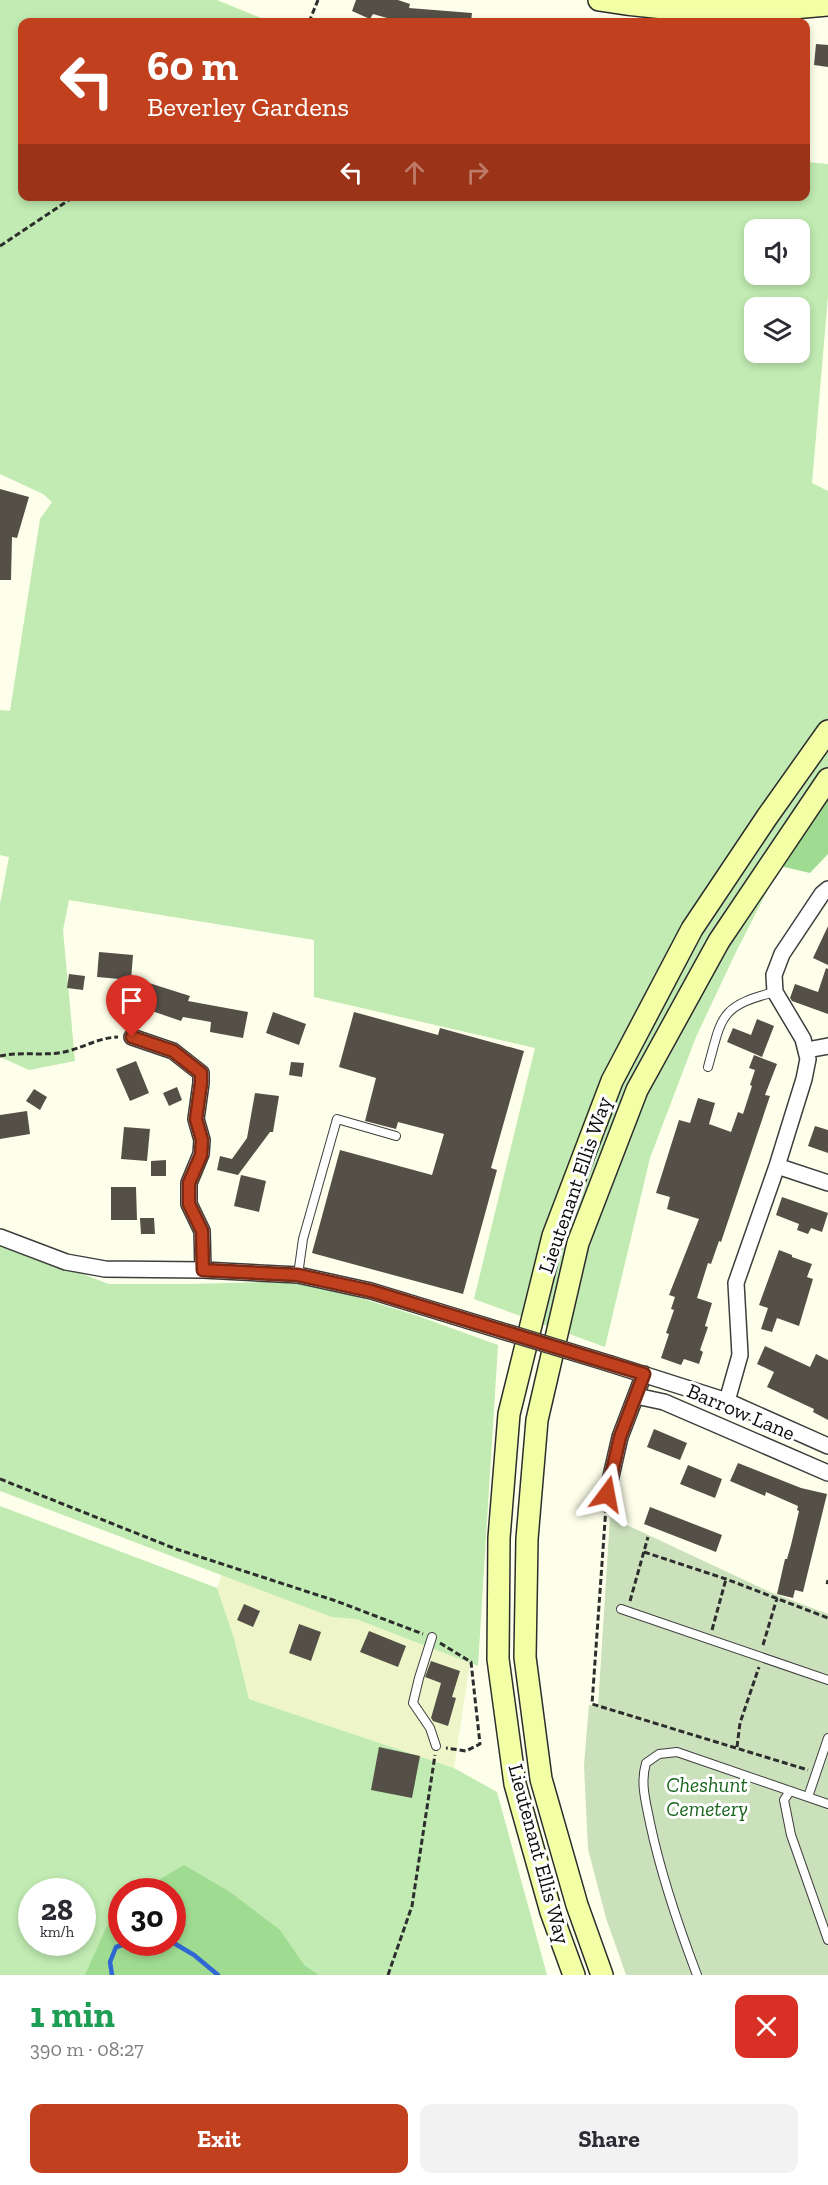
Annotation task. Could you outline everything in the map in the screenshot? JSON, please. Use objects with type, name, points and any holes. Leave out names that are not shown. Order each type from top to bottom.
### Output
[{"type":"main road","points":[[599,0],[681,4],[719,11],[828,5]]},
{"type":"main road","name":"Lieutenant Ellis Way","points":[[574,1975],[550,1912],[515,1784],[498,1659],[499,1539],[509,1414],[553,1236],[612,1081],[692,930],[767,817],[828,731]]},
{"type":"main road","name":"Lieutenant Ellis Way","points":[[602,1975],[577,1905],[541,1779],[525,1657],[526,1539],[537,1420],[578,1243],[637,1090],[719,941],[828,780]]},
{"type":"street","points":[[727,1401],[740,1354],[736,1283],[777,1166],[808,1059],[807,1050],[798,1028],[775,992],[774,975],[782,954],[822,894],[828,889]]},
{"type":"street","points":[[132,1037],[173,1051],[201,1073],[196,1119],[202,1140],[201,1155],[189,1183],[189,1204],[202,1231],[203,1270]]},
{"type":"street","points":[[807,1050],[828,1046]]},
{"type":"street","points":[[777,1166],[828,1184]]},
{"type":"street","points":[[0,1237],[66,1262],[105,1269],[203,1270],[298,1275],[371,1291],[727,1401],[828,1446]]},
{"type":"street","points":[[607,1494],[620,1437],[644,1374]]},
{"type":"street","name":"Barrow Lane","points":[[636,1396],[664,1402],[828,1473]]},
{"type":"lane","points":[[708,1067],[718,1030],[727,1012],[749,999],[775,992]]},
{"type":"lane","points":[[298,1275],[303,1239],[337,1119],[396,1136]]},
{"type":"lane","points":[[624,1610],[828,1680]]},
{"type":"lane","points":[[432,1637],[418,1678],[413,1703],[430,1728],[436,1746]]},
{"type":"lane","points":[[808,1797],[828,1738]]},
{"type":"lane","points":[[697,1975],[657,1855],[643,1786],[646,1763],[659,1754],[677,1752],[828,1804]]},
{"type":"lane","points":[[790,1791],[784,1800],[791,1835],[828,1940]]},
{"type":"path","points":[[311,18],[318,0]]},
{"type":"path","points":[[0,246],[68,201]]},
{"type":"path","points":[[0,1056],[12,1053],[66,1052],[102,1038],[132,1037]]},
{"type":"path","points":[[0,1479],[176,1549],[336,1601],[432,1637],[471,1662],[480,1744],[466,1751],[436,1746],[412,1906],[388,1975]]},
{"type":"path","points":[[607,1494],[592,1704],[816,1773]]},
{"type":"path","points":[[624,1610],[648,1537]]},
{"type":"path","points":[[644,1552],[726,1579],[828,1618]]},
{"type":"path","points":[[710,1639],[726,1579]]},
{"type":"path","points":[[737,1747],[740,1723],[777,1598]]},
{"type":"green space","points":[[0,0],[217,0],[261,18],[18,18],[18,201],[810,201],[810,162],[828,164],[828,296],[812,483],[828,491],[828,799],[780,866],[696,1037],[650,1158],[605,1347],[474,1299],[535,1048],[314,997],[314,940],[69,900],[63,930],[75,1061],[29,1070],[0,1057],[0,904],[9,857],[0,855],[0,710],[10,711],[40,519],[52,502],[43,494],[0,474]]},
{"type":"green space","points":[[828,799],[828,854],[810,873],[780,866]]},
{"type":"green space","points":[[0,1243],[109,1284],[305,1281],[415,1315],[498,1345],[478,1666],[356,1619],[332,1617],[0,1491]]},
{"type":"green space","points":[[0,1506],[217,1588],[234,1638],[249,1699],[454,1768],[497,1792],[547,1975],[0,1975]]},
{"type":"green space","name":"Cheshunt Cemetery","points":[[610,1517],[770,1592],[828,1614],[828,1975],[626,1975],[606,1918],[588,1849],[584,1765],[589,1705],[598,1707]]},
{"type":"green space","points":[[222,1575],[332,1616],[356,1618],[470,1663],[454,1768],[249,1699],[234,1638],[217,1588]]},
{"type":"green space","points":[[184,1865],[230,1892],[280,1930],[304,1965],[319,1975],[85,1975],[93,1956],[96,1956],[96,1950],[108,1926],[108,1956],[186,1956],[186,1878],[162,1878]]},
{"type":"building","points":[[356,0],[398,0],[410,4],[409,8],[472,13],[471,18],[387,18],[373,14],[368,18],[352,11]]},
{"type":"building","points":[[816,44],[828,45],[828,67],[814,65]]},
{"type":"building","points":[[0,489],[29,497],[17,538],[12,537],[11,580],[0,580]]},
{"type":"building","points":[[828,926],[828,965],[813,958]]},
{"type":"building","points":[[99,952],[133,955],[131,980],[97,977]]},
{"type":"building","points":[[826,968],[828,969],[828,1014],[792,1001],[790,998],[795,984],[818,992]]},
{"type":"building","points":[[69,974],[85,976],[83,990],[67,988]]},
{"type":"building","points":[[149,983],[190,996],[188,1001],[248,1012],[243,1038],[210,1032],[211,1022],[183,1017],[181,1021],[152,1011],[155,1001],[145,997]]},
{"type":"building","points":[[273,1012],[306,1024],[299,1045],[266,1033]]},
{"type":"building","points":[[354,1012],[438,1035],[440,1028],[524,1051],[491,1168],[497,1170],[463,1294],[312,1253],[340,1150],[432,1175],[444,1134],[398,1122],[396,1129],[365,1121],[376,1078],[339,1067]]},
{"type":"building","points":[[757,1019],[774,1026],[762,1057],[727,1042],[733,1028],[751,1035]]},
{"type":"building","points":[[754,1055],[777,1064],[765,1095],[770,1096],[721,1242],[719,1241],[711,1264],[708,1263],[697,1298],[712,1303],[705,1326],[708,1327],[700,1350],[703,1352],[699,1364],[684,1359],[681,1365],[661,1358],[674,1310],[671,1309],[675,1297],[669,1295],[699,1219],[667,1209],[670,1197],[656,1193],[679,1120],[690,1123],[698,1098],[715,1103],[709,1124],[731,1132],[738,1112],[743,1114],[752,1086],[750,1085],[755,1070],[749,1068]]},
{"type":"building","points":[[136,1061],[149,1093],[130,1101],[116,1069]]},
{"type":"building","points":[[291,1062],[304,1063],[302,1077],[289,1075]]},
{"type":"building","points":[[177,1087],[182,1100],[169,1106],[163,1093]]},
{"type":"building","points":[[34,1089],[47,1097],[40,1110],[26,1101]]},
{"type":"building","points":[[255,1093],[279,1096],[273,1132],[270,1132],[238,1175],[217,1170],[220,1156],[232,1159],[247,1138]]},
{"type":"building","points":[[27,1111],[30,1134],[0,1139],[0,1115]]},
{"type":"building","points":[[815,1126],[828,1130],[828,1153],[808,1146]]},
{"type":"building","points":[[124,1127],[150,1129],[147,1161],[121,1159]]},
{"type":"building","points":[[166,1160],[166,1176],[151,1176],[151,1161]]},
{"type":"building","points":[[241,1175],[266,1181],[259,1212],[234,1206]]},
{"type":"building","points":[[111,1187],[136,1187],[137,1220],[111,1220]]},
{"type":"building","points":[[782,1197],[828,1213],[822,1232],[811,1228],[808,1234],[797,1230],[799,1224],[776,1215]]},
{"type":"building","points":[[140,1218],[154,1218],[155,1234],[141,1234]]},
{"type":"building","points":[[779,1250],[812,1264],[807,1277],[813,1279],[799,1326],[777,1318],[772,1332],[761,1329],[768,1308],[759,1305]]},
{"type":"building","points":[[765,1346],[810,1367],[816,1354],[828,1360],[828,1420],[813,1412],[814,1409],[767,1387],[774,1372],[757,1364]]},
{"type":"building","points":[[654,1429],[687,1443],[680,1460],[647,1447]]},
{"type":"building","points":[[738,1463],[801,1488],[827,1494],[803,1592],[795,1590],[793,1598],[777,1594],[785,1559],[787,1559],[791,1545],[799,1511],[798,1506],[766,1492],[765,1496],[730,1481]]},
{"type":"building","points":[[688,1465],[722,1479],[715,1498],[680,1484]]},
{"type":"building","points":[[650,1507],[722,1535],[716,1552],[644,1524]]},
{"type":"building","points":[[244,1604],[260,1611],[253,1627],[237,1620]]},
{"type":"building","points":[[299,1624],[321,1632],[311,1661],[289,1653]]},
{"type":"building","points":[[369,1631],[406,1646],[398,1667],[360,1652]]},
{"type":"building","points":[[431,1661],[460,1671],[452,1697],[456,1698],[448,1726],[433,1721],[431,1718],[441,1683],[425,1677]]},
{"type":"building","points":[[379,1747],[420,1756],[412,1798],[371,1790]]},
{"type":"waterway","points":[[186,1950],[218,1975]]},
{"type":"waterway","points":[[112,1956],[110,1962],[112,1975]]},
{"type":"route","points":[[132,1037],[173,1051],[201,1073],[196,1119],[202,1140],[201,1155],[189,1183],[189,1204],[202,1231],[203,1270],[298,1275],[371,1291],[644,1374],[620,1437],[607,1494]]}]
